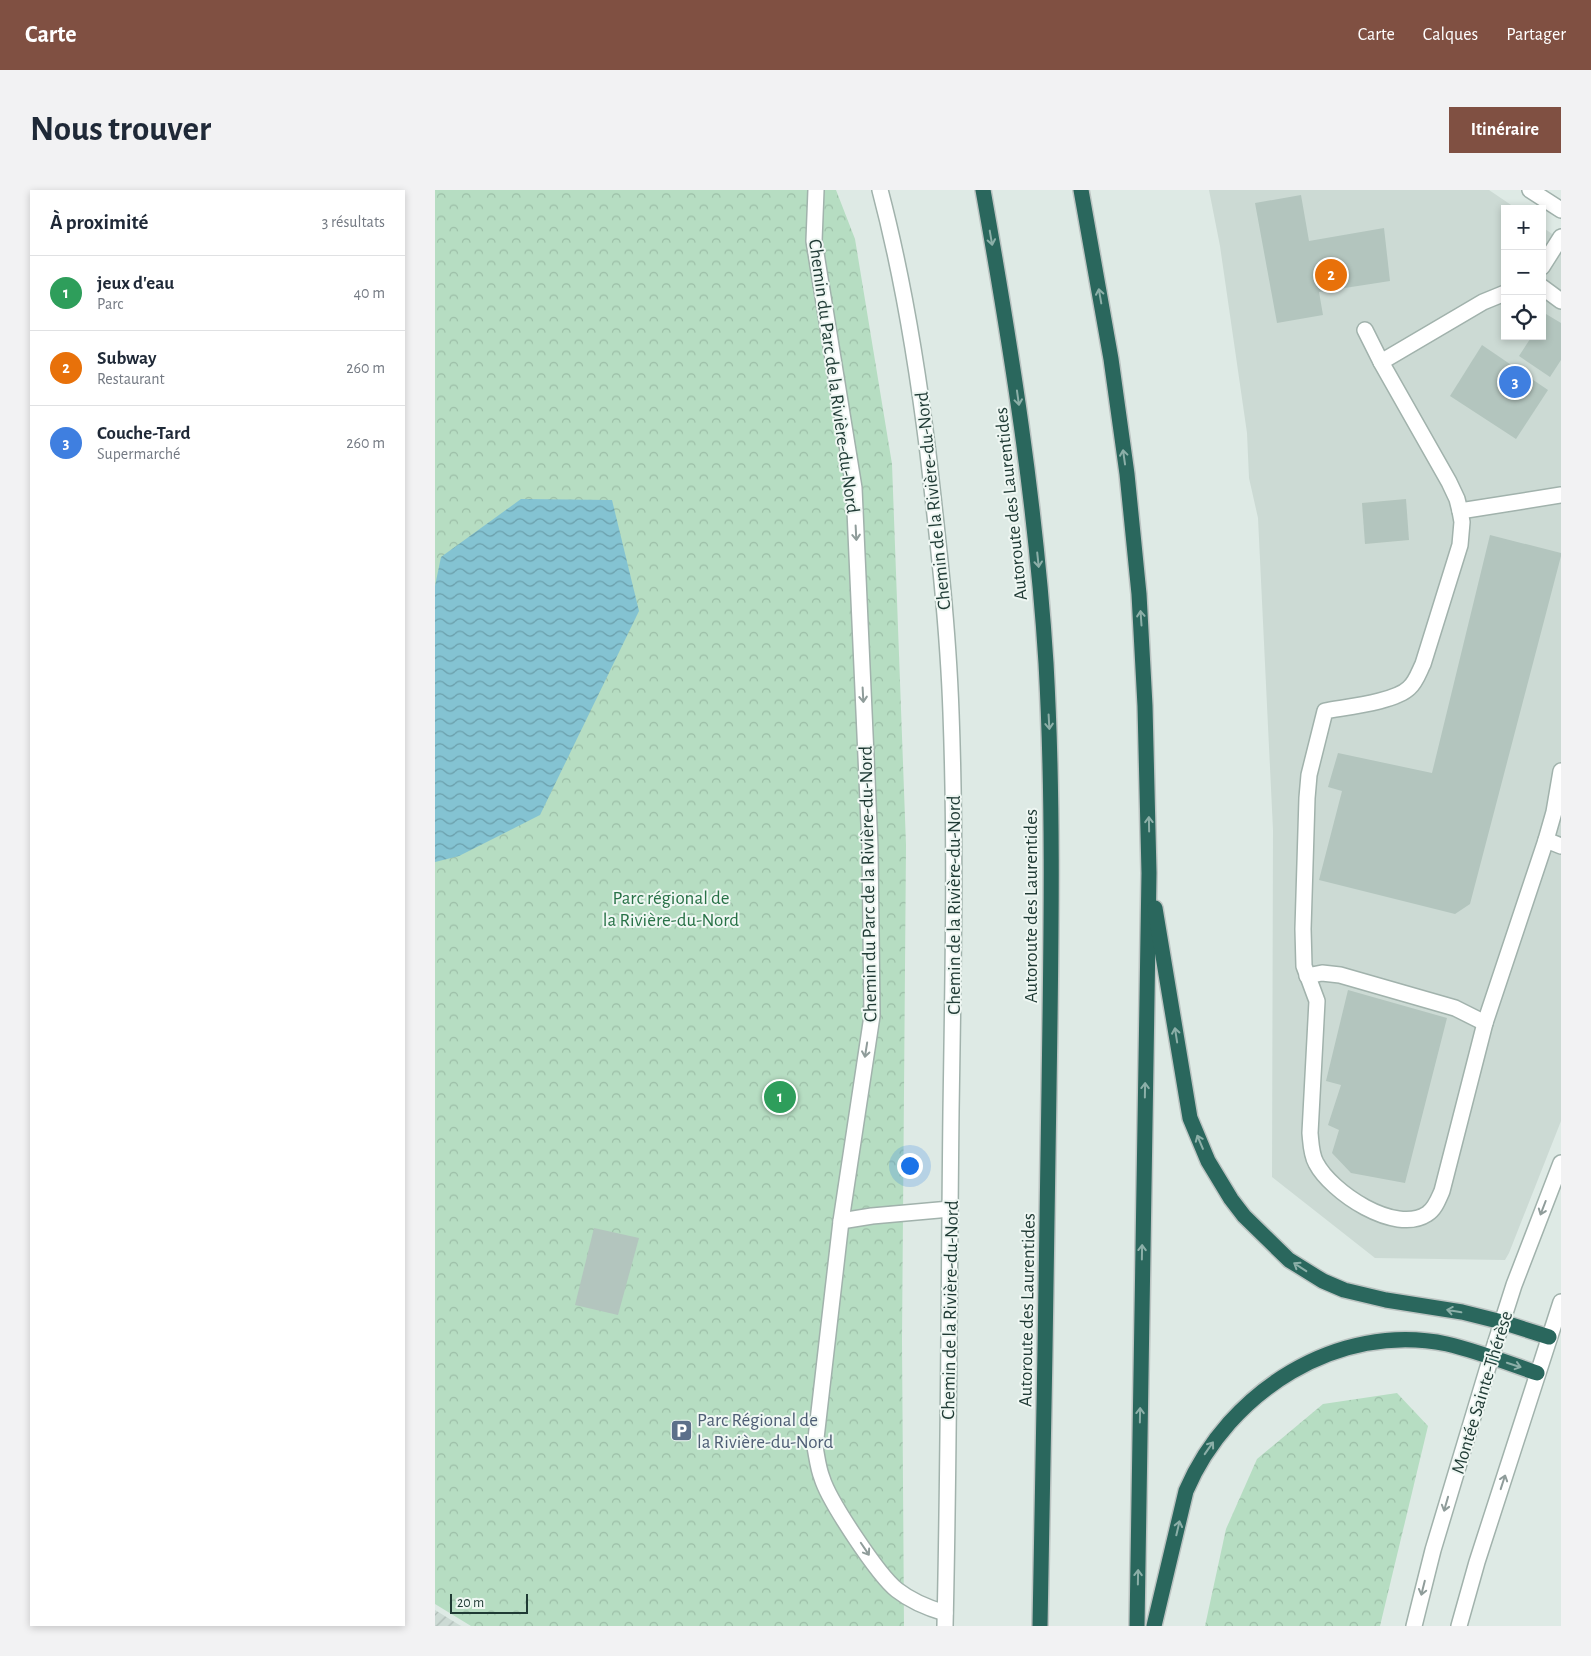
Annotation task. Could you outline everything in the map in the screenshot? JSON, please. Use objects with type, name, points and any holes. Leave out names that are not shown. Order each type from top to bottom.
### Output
[{"type":"highway","name":"Autoroute des Laurentides","points":[[983,190],[1015,372],[1029,480],[1040,577],[1050,748],[1051,958],[1040,1626]]},
{"type":"highway","points":[[1081,190],[1113,375],[1137,566],[1144,667],[1149,873],[1137,1626]]},
{"type":"highway","points":[[1149,873],[1190,1118],[1208,1161],[1243,1216],[1289,1260],[1323,1281],[1344,1290],[1386,1300],[1462,1312],[1549,1337]]},
{"type":"highway","points":[[1154,1626],[1186,1491],[1194,1472],[1228,1423],[1257,1395],[1277,1380],[1297,1368],[1349,1346],[1404,1340],[1446,1344],[1537,1372]]},
{"type":"street","name":"Chemin du Parc de la Rivière-du-Nord","points":[[816,190],[813,241],[854,488],[870,846],[871,1016],[841,1221],[815,1447],[822,1478],[837,1508],[884,1577],[895,1588],[945,1619]]},
{"type":"street","name":"Chemin de la Rivière-du-Nord","points":[[880,190],[900,267],[921,392],[934,499],[947,636],[951,711],[954,860],[945,1619]]},
{"type":"street","points":[[1530,190],[1561,210]]},
{"type":"street","points":[[1546,260],[1561,237]]},
{"type":"street","points":[[1546,290],[1561,300]]},
{"type":"street","points":[[1381,362],[1483,302],[1501,295]]},
{"type":"street","points":[[1365,330],[1449,482],[1457,498],[1461,522],[1460,545],[1423,664],[1417,676],[1409,688],[1399,695],[1325,710],[1309,775],[1303,929],[1304,966],[1317,1001],[1310,1133],[1312,1151],[1315,1162],[1323,1174],[1342,1192],[1360,1205],[1375,1212],[1406,1219],[1426,1215],[1437,1202],[1442,1192],[1485,1023],[1546,840],[1557,814],[1561,771]]},
{"type":"street","points":[[1460,511],[1561,495]]},
{"type":"street","points":[[1546,840],[1561,846]]},
{"type":"street","points":[[1307,976],[1322,973],[1340,975],[1455,1008],[1485,1023]]},
{"type":"street","name":"Montée Sainte-Thérèse","points":[[1414,1626],[1433,1550],[1502,1322],[1561,1162]]},
{"type":"street","points":[[841,1221],[872,1216],[950,1209]]},
{"type":"street","points":[[1459,1626],[1477,1562],[1561,1302]]},
{"type":"shaded area","points":[[1209,190],[1489,190],[1511,205],[1501,205],[1501,340],[1546,340],[1546,230],[1561,240],[1561,1121],[1505,1260],[1375,1258],[1272,1177],[1273,830],[1258,518],[1249,478],[1247,433],[1220,246]]},
{"type":"shaded area","points":[[435,1610],[461,1626],[435,1626]]},
{"type":"green space","name":"Parc régional de la Rivière-du-Nord","points":[[435,190],[836,190],[855,239],[892,464],[906,845],[902,1340],[904,1626],[471,1626],[435,1604]]},
{"type":"green space","points":[[1397,1393],[1428,1426],[1380,1626],[1205,1626],[1226,1529],[1257,1459],[1323,1404]]},
{"type":"water","points":[[521,499],[612,500],[639,611],[540,815],[459,856],[435,862],[435,586],[441,557]]},
{"type":"building","points":[[1301,195],[1309,241],[1384,228],[1390,281],[1319,292],[1323,315],[1277,323],[1255,203]]},
{"type":"building","points":[[1546,314],[1561,323],[1561,360],[1550,377],[1519,356],[1529,340],[1546,340]]},
{"type":"building","points":[[1482,345],[1548,390],[1516,439],[1450,396]]},
{"type":"building","points":[[1406,499],[1409,540],[1365,544],[1362,503]]},
{"type":"building","points":[[1490,535],[1561,553],[1561,556],[1470,904],[1455,914],[1319,880],[1342,791],[1328,787],[1338,753],[1432,773]]},
{"type":"building","points":[[1348,990],[1447,1018],[1405,1183],[1351,1173],[1332,1153],[1339,1130],[1328,1125],[1341,1085],[1326,1081]]},
{"type":"building","points":[[594,1228],[639,1238],[618,1315],[575,1305]]},
{"type":"place","name":"Subway","points":[[1331,275]]},
{"type":"place","name":"Couche-Tard","points":[[1515,382]]},
{"type":"place","name":"jeux d'eau","points":[[780,1097]]},
{"type":"place","name":"Parc Régional de la Rivière-du-Nord","points":[[681,1430]]}]
